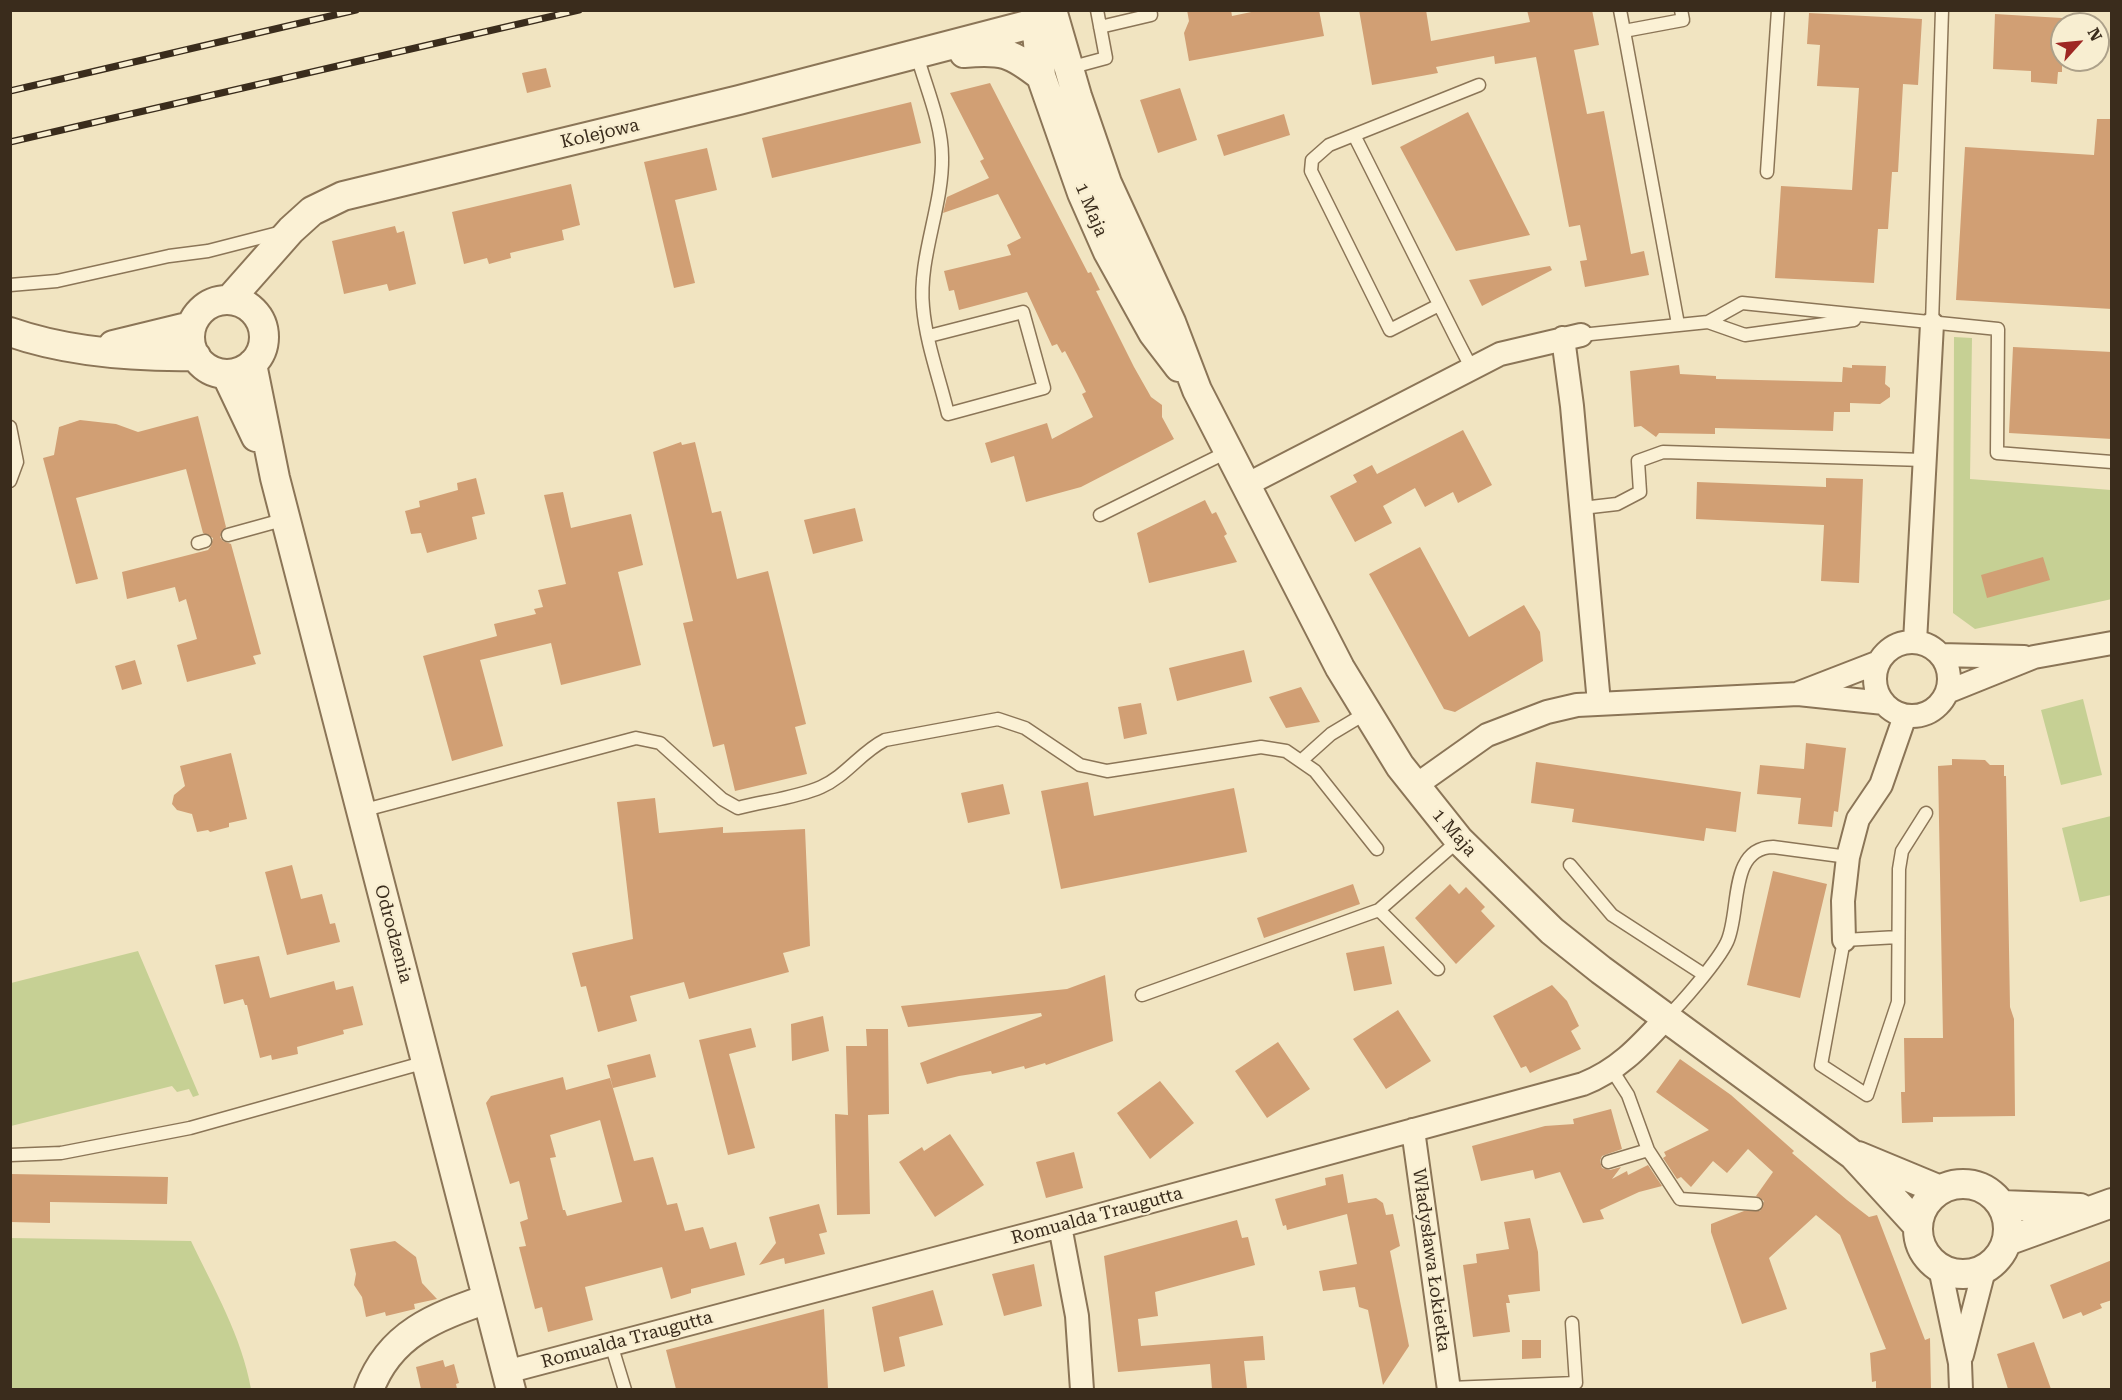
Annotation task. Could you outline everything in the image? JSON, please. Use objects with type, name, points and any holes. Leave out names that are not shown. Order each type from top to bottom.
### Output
[{"type":"street","name":"Kolejowa","points":[[230,299],[291,230],[312,212],[343,196],[917,55],[1044,15]]},
{"type":"street","name":"1 Maja","points":[[1044,15],[1069,68],[1107,183],[1171,322],[1197,390],[1366,713],[1415,786],[1459,840],[1552,931],[1853,1155]]},
{"type":"street","name":"1 Maja","points":[[1044,15],[1041,76],[1082,193],[1108,252],[1154,333],[1197,390]]},
{"type":"street","name":"Kolejowa","points":[[917,55],[998,51],[1020,60],[1041,76]]},
{"type":"street","name":"Kolejowa","points":[[256,313],[291,230]]},
{"type":"street","points":[[230,299],[249,306],[256,313],[264,330],[264,340],[258,357],[239,369],[204,365],[195,356],[191,347],[191,327],[197,315],[206,306],[230,299]]},
{"type":"street","points":[[1916,642],[1932,324]]},
{"type":"street","points":[[97,349],[191,327]]},
{"type":"street","points":[[10,332],[48,343],[149,357],[195,356]]},
{"type":"street","points":[[1246,485],[1507,352],[1572,337],[1582,508],[1599,703]]},
{"type":"street","name":"Odrodzenia","points":[[239,369],[286,519],[508,1381]]},
{"type":"street","points":[[1798,693],[1879,662],[1894,646],[1916,642],[1925,644],[1940,655],[1947,666],[1947,692]]},
{"type":"street","points":[[1940,655],[2034,657],[2112,643]]},
{"type":"street","points":[[1879,662],[1875,683],[1884,703],[1893,711],[1905,716],[1926,714],[1935,708],[1947,692],[2034,657]]},
{"type":"street","points":[[1415,786],[1487,735],[1546,712],[1599,703],[1798,693],[1884,703]]},
{"type":"street","points":[[1844,940],[1843,901],[1848,857],[1858,819],[1881,785],[1905,716]]},
{"type":"street","name":"Romualda Traugutta","points":[[508,1381],[611,1344],[1060,1226],[1583,1083],[1612,1070],[1637,1050],[1666,1018]]},
{"type":"street","name":"Władysława Łokietka","points":[[1413,1130],[1449,1389]]},
{"type":"street","points":[[1853,1155],[1940,1190]]},
{"type":"street","points":[[1853,1155],[1918,1226]]},
{"type":"street","points":[[1968,1184],[1993,1195],[2002,1205],[2009,1229],[2007,1241],[1994,1263],[1984,1270],[1962,1274],[1940,1268],[1923,1250],[1918,1226],[1925,1205],[1940,1190],[1953,1185],[1968,1184]]},
{"type":"street","points":[[2002,1205],[2103,1206]]},
{"type":"street","points":[[2007,1241],[2103,1206]]},
{"type":"street","points":[[1060,1226],[1077,1316],[1082,1389]]},
{"type":"street","points":[[1940,1268],[1960,1363],[1961,1389]]},
{"type":"street","points":[[1960,1363],[1984,1270]]},
{"type":"street","points":[[369,1389],[389,1354],[407,1335],[433,1318],[487,1299]]},
{"type":"lane","points":[[1069,68],[1106,58],[1097,10]]},
{"type":"lane","points":[[1101,27],[1151,15],[1150,10]]},
{"type":"lane","points":[[1620,10],[1678,324]]},
{"type":"lane","points":[[1624,31],[1683,20],[1681,10]]},
{"type":"lane","points":[[1767,171],[1778,10]]},
{"type":"lane","points":[[1932,324],[1942,10]]},
{"type":"lane","points":[[917,55],[940,133],[942,159],[924,274],[923,307],[929,336],[948,414],[1044,388],[1023,312],[929,336]]},
{"type":"lane","points":[[1439,304],[1390,330],[1316,185],[1311,171],[1312,160],[1329,145],[1479,85]]},
{"type":"lane","points":[[1354,135],[1472,369]]},
{"type":"lane","points":[[10,285],[57,281],[169,256],[208,251],[291,230]]},
{"type":"lane","points":[[1708,322],[1742,303],[1998,329],[1997,453],[2112,462]]},
{"type":"lane","points":[[1572,337],[1708,322],[1745,334],[1873,318]]},
{"type":"lane","points":[[10,427],[17,462],[10,481]]},
{"type":"lane","points":[[1100,515],[1229,451]]},
{"type":"lane","points":[[1582,508],[1617,504],[1640,492],[1638,461],[1663,452],[1924,460]]},
{"type":"lane","points":[[228,535],[286,519]]},
{"type":"lane","points":[[1302,760],[1331,734],[1366,713]]},
{"type":"lane","points":[[361,811],[636,738],[660,743],[722,799],[738,808],[820,787],[837,778],[869,748],[885,740],[998,719],[1025,728],[1080,765],[1107,771],[1261,747],[1286,751],[1315,771],[1377,849]]},
{"type":"lane","points":[[1898,937],[1844,940],[1821,1065],[1867,1095],[1898,1002],[1899,869],[1902,851],[1926,813]]},
{"type":"lane","points":[[1142,995],[1379,910],[1459,840]]},
{"type":"lane","points":[[1666,1018],[1681,1005],[1727,941],[1741,873],[1745,861],[1752,852],[1761,847],[1773,847],[1848,857]]},
{"type":"lane","points":[[1570,865],[1612,915],[1703,974]]},
{"type":"lane","points":[[1379,910],[1438,969]]},
{"type":"lane","points":[[10,1155],[61,1153],[189,1128],[426,1062]]},
{"type":"lane","points":[[1612,1070],[1628,1095],[1648,1150],[1680,1199],[1756,1204]]},
{"type":"lane","points":[[1608,1162],[1648,1150]]},
{"type":"lane","points":[[1449,1389],[1576,1383],[1572,1323]]},
{"type":"lane","points":[[611,1344],[625,1389]]},
{"type":"green space","points":[[1954,337],[1972,338],[1970,479],[2111,490],[2112,599],[1975,629],[1953,613]]},
{"type":"green space","points":[[2083,699],[2102,775],[2061,785],[2041,710]]},
{"type":"green space","points":[[2111,816],[2111,895],[2080,902],[2062,828]]},
{"type":"green space","points":[[138,951],[199,1095],[193,1097],[189,1089],[177,1092],[172,1086],[11,1126],[11,983]]},
{"type":"green space","points":[[11,1238],[191,1241],[234,1332],[251,1389],[11,1389]]},
{"type":"building","points":[[1187,10],[1231,10],[1232,16],[1261,10],[1319,10],[1324,36],[1189,61],[1184,33],[1189,21]]},
{"type":"building","points":[[1359,10],[1426,10],[1431,41],[1530,22],[1527,10],[1592,10],[1599,45],[1574,50],[1587,114],[1604,111],[1631,254],[1644,251],[1649,275],[1585,287],[1580,261],[1587,260],[1580,225],[1569,227],[1536,57],[1495,64],[1494,56],[1436,67],[1438,73],[1372,85]]},
{"type":"building","points":[[1809,13],[1922,19],[1918,85],[1903,84],[1898,172],[1892,172],[1888,229],[1878,229],[1874,283],[1775,278],[1781,186],[1852,190],[1859,88],[1817,86],[1820,45],[1807,44]]},
{"type":"building","points":[[1995,14],[2050,17],[2050,72],[2058,72],[2057,84],[2031,82],[2031,71],[1993,69]]},
{"type":"building","points":[[546,68],[551,87],[527,93],[522,73]]},
{"type":"building","points":[[990,83],[1088,273],[1091,272],[1100,290],[1096,291],[1134,367],[1151,397],[1162,405],[1162,417],[1174,439],[1081,487],[1026,502],[1014,456],[991,463],[985,443],[1047,423],[1052,439],[1093,417],[1082,394],[1086,392],[1065,351],[1062,353],[1057,344],[1052,346],[1027,292],[959,310],[954,290],[949,291],[944,271],[1011,255],[1007,245],[1021,238],[998,194],[943,213],[947,197],[989,178],[980,161],[984,159],[950,93]]},
{"type":"building","points":[[1180,88],[1197,140],[1158,153],[1140,100]]},
{"type":"building","points":[[911,102],[921,143],[772,178],[762,138]]},
{"type":"building","points":[[1468,112],[1530,235],[1456,251],[1400,147]]},
{"type":"building","points":[[1284,114],[1290,135],[1224,156],[1217,135]]},
{"type":"building","points":[[2097,119],[2112,119],[2112,309],[1956,300],[1965,147],[2094,155]]},
{"type":"building","points":[[707,148],[717,190],[675,200],[695,283],[674,288],[644,162]]},
{"type":"building","points":[[571,184],[580,225],[562,230],[564,240],[510,253],[511,258],[489,264],[487,258],[464,264],[452,212]]},
{"type":"building","points":[[395,226],[397,233],[404,231],[416,284],[389,291],[387,284],[344,294],[332,241]]},
{"type":"building","points":[[1550,266],[1552,270],[1482,306],[1469,280]]},
{"type":"building","points":[[2013,347],[2112,352],[2112,439],[2009,433]]},
{"type":"building","points":[[1679,365],[1680,374],[1716,376],[1716,379],[1842,382],[1843,367],[1886,366],[1885,384],[1890,388],[1890,397],[1880,404],[1850,403],[1850,412],[1834,412],[1833,431],[1715,428],[1715,434],[1659,433],[1656,437],[1641,426],[1634,427],[1630,371]]},
{"type":"building","points":[[198,416],[226,527],[220,537],[231,544],[261,654],[253,656],[256,664],[187,682],[177,645],[197,639],[186,599],[179,602],[175,587],[127,599],[122,572],[208,550],[211,546],[213,538],[203,533],[186,469],[76,498],[98,579],[76,584],[43,458],[54,455],[59,427],[80,420],[116,424],[138,432]]},
{"type":"building","points":[[1463,430],[1492,485],[1458,503],[1453,492],[1425,507],[1415,488],[1383,506],[1392,523],[1355,542],[1330,496],[1357,482],[1353,475],[1372,465],[1377,474]]},
{"type":"building","points":[[681,442],[682,445],[695,442],[712,513],[721,511],[737,579],[768,571],[806,724],[795,727],[807,774],[735,791],[724,744],[713,747],[683,623],[693,621],[653,452]]},
{"type":"building","points":[[476,478],[485,514],[472,517],[477,539],[427,553],[421,533],[411,534],[405,511],[420,507],[419,501],[458,490],[457,483]]},
{"type":"building","points":[[1826,478],[1863,479],[1859,583],[1821,581],[1824,525],[1696,519],[1697,482],[1826,487]]},
{"type":"building","points":[[563,492],[571,528],[631,514],[643,565],[618,572],[641,665],[561,685],[551,643],[480,660],[503,746],[452,761],[423,656],[497,636],[494,624],[536,614],[534,609],[543,607],[538,590],[566,584],[544,495]]},
{"type":"building","points":[[1205,500],[1212,514],[1216,512],[1227,534],[1224,536],[1237,562],[1149,583],[1137,533]]},
{"type":"building","points":[[855,508],[863,541],[813,554],[804,520]]},
{"type":"building","points":[[1420,547],[1469,637],[1524,605],[1540,632],[1543,661],[1455,712],[1444,709],[1369,574]]},
{"type":"building","points":[[2043,557],[2050,580],[1987,598],[1981,575]]},
{"type":"building","points":[[1244,650],[1252,682],[1177,701],[1169,668]]},
{"type":"building","points":[[135,660],[142,684],[122,690],[115,666]]},
{"type":"building","points":[[1301,687],[1320,722],[1286,728],[1269,697]]},
{"type":"building","points":[[1141,703],[1147,734],[1124,739],[1118,707]]},
{"type":"building","points":[[1806,743],[1846,748],[1838,812],[1834,811],[1832,827],[1798,824],[1801,798],[1757,794],[1760,765],[1804,769]]},
{"type":"building","points":[[231,753],[247,819],[229,823],[229,827],[210,832],[208,830],[197,832],[192,814],[177,810],[172,804],[174,795],[185,786],[180,766]]},
{"type":"building","points":[[1952,759],[1985,760],[1990,765],[2004,765],[2004,776],[2006,776],[2010,1007],[2014,1019],[2015,1116],[1933,1117],[1933,1122],[1902,1123],[1901,1092],[1905,1092],[1904,1038],[1943,1038],[1938,766],[1952,765]]},
{"type":"building","points":[[1536,762],[1741,792],[1736,832],[1706,828],[1704,841],[1572,822],[1574,809],[1531,803]]},
{"type":"building","points":[[1088,782],[1094,816],[1234,788],[1247,852],[1061,889],[1041,791]]},
{"type":"building","points":[[1003,784],[1010,814],[968,823],[961,793]]},
{"type":"building","points":[[655,798],[659,833],[723,827],[723,833],[805,829],[810,946],[783,953],[789,972],[689,999],[684,982],[630,996],[637,1021],[598,1032],[586,986],[581,987],[572,953],[633,939],[617,802]]},
{"type":"building","points":[[292,865],[301,899],[322,894],[330,924],[335,923],[340,942],[287,955],[265,872]]},
{"type":"building","points":[[1773,871],[1827,884],[1800,998],[1747,985]]},
{"type":"building","points":[[1353,884],[1360,904],[1264,938],[1257,918]]},
{"type":"building","points":[[1450,884],[1459,894],[1466,887],[1485,907],[1481,911],[1495,926],[1456,964],[1415,918]]},
{"type":"building","points":[[1384,946],[1392,984],[1354,991],[1346,953]]},
{"type":"building","points":[[259,956],[270,998],[334,981],[336,990],[353,986],[363,1025],[343,1030],[344,1034],[297,1047],[298,1054],[272,1060],[271,1055],[260,1058],[247,1005],[243,999],[224,1004],[215,965]]},
{"type":"building","points":[[1105,975],[1113,1041],[1046,1065],[1045,1063],[1025,1069],[1024,1066],[992,1074],[991,1071],[959,1076],[927,1084],[920,1063],[1042,1016],[1041,1013],[908,1027],[901,1006],[1067,989]]},
{"type":"building","points":[[1552,985],[1567,1001],[1579,1026],[1571,1031],[1581,1049],[1530,1073],[1526,1066],[1521,1068],[1493,1016]]},
{"type":"building","points":[[1398,1010],[1431,1061],[1386,1089],[1353,1039]]},
{"type":"building","points":[[823,1016],[829,1051],[792,1061],[791,1024]]},
{"type":"building","points":[[751,1028],[756,1047],[729,1054],[755,1148],[728,1155],[699,1040]]},
{"type":"building","points":[[866,1029],[888,1029],[889,1114],[868,1115],[870,1214],[837,1215],[835,1114],[848,1115],[846,1046],[867,1046]]},
{"type":"building","points":[[1278,1042],[1310,1089],[1267,1118],[1235,1071]]},
{"type":"building","points":[[650,1054],[656,1077],[613,1088],[607,1065]]},
{"type":"building","points":[[1680,1059],[1731,1095],[1794,1151],[1792,1153],[1847,1200],[1869,1217],[1877,1215],[1925,1340],[1930,1338],[1931,1389],[1876,1389],[1876,1381],[1872,1382],[1870,1353],[1886,1349],[1840,1235],[1816,1215],[1769,1258],[1787,1309],[1742,1324],[1711,1232],[1711,1224],[1744,1211],[1760,1211],[1764,1201],[1756,1196],[1773,1172],[1748,1149],[1727,1173],[1713,1161],[1691,1187],[1681,1177],[1677,1179],[1663,1158],[1666,1156],[1664,1152],[1709,1130],[1656,1092]]},
{"type":"building","points":[[563,1077],[566,1090],[610,1078],[634,1161],[653,1157],[667,1205],[677,1203],[685,1231],[703,1227],[710,1249],[736,1242],[745,1275],[691,1289],[691,1293],[671,1299],[662,1267],[585,1287],[593,1320],[548,1332],[542,1307],[535,1309],[519,1247],[526,1246],[520,1222],[528,1219],[519,1181],[510,1184],[486,1103],[491,1096]],"holes":[[[600,1120],[622,1202],[567,1216],[563,1210],[550,1158],[556,1157],[550,1135]]]},
{"type":"building","points":[[1160,1081],[1194,1123],[1150,1159],[1117,1113]]},
{"type":"building","points":[[1611,1109],[1622,1149],[1602,1156],[1600,1161],[1602,1168],[1610,1170],[1621,1167],[1612,1179],[1627,1171],[1628,1175],[1648,1165],[1662,1186],[1639,1192],[1600,1210],[1604,1219],[1583,1223],[1560,1172],[1535,1179],[1533,1170],[1481,1181],[1472,1146],[1545,1126],[1574,1124],[1573,1119]]},
{"type":"building","points":[[950,1134],[984,1185],[935,1217],[899,1162],[922,1147],[924,1151]]},
{"type":"building","points":[[1074,1152],[1083,1188],[1046,1198],[1036,1162]]},
{"type":"building","points":[[10,1174],[168,1177],[167,1204],[50,1202],[50,1223],[10,1222]]},
{"type":"building","points":[[1343,1174],[1348,1203],[1376,1198],[1383,1203],[1386,1215],[1393,1214],[1400,1246],[1390,1251],[1409,1346],[1383,1385],[1368,1310],[1359,1307],[1355,1287],[1323,1291],[1319,1271],[1357,1264],[1347,1214],[1287,1230],[1286,1225],[1283,1226],[1275,1199],[1326,1185],[1325,1178]]},
{"type":"building","points":[[819,1204],[827,1232],[819,1234],[825,1254],[785,1264],[784,1258],[759,1265],[776,1243],[769,1217]]},
{"type":"building","points":[[1530,1218],[1538,1252],[1540,1291],[1508,1295],[1510,1303],[1506,1303],[1510,1332],[1473,1337],[1463,1265],[1477,1263],[1476,1254],[1509,1249],[1504,1222]]},
{"type":"building","points":[[1237,1220],[1242,1238],[1248,1237],[1255,1265],[1155,1292],[1158,1316],[1138,1319],[1141,1346],[1263,1336],[1265,1360],[1244,1361],[1247,1389],[1212,1389],[1210,1364],[1118,1372],[1104,1256]]},
{"type":"building","points":[[395,1241],[416,1257],[422,1283],[437,1299],[414,1304],[415,1309],[386,1316],[385,1312],[366,1317],[362,1297],[354,1285],[356,1274],[350,1249]]},
{"type":"building","points":[[2112,1260],[2112,1300],[2100,1304],[2102,1308],[2083,1316],[2081,1312],[2063,1319],[2050,1285]]},
{"type":"building","points":[[1034,1264],[1042,1306],[1004,1316],[992,1274]]},
{"type":"building","points":[[933,1290],[943,1325],[899,1337],[905,1366],[884,1372],[872,1307]]},
{"type":"building","points":[[824,1309],[828,1389],[676,1389],[666,1350]]},
{"type":"building","points":[[1522,1340],[1541,1340],[1541,1358],[1522,1359]]},
{"type":"building","points":[[2034,1342],[2051,1389],[2008,1389],[1997,1354]]},
{"type":"building","points":[[443,1360],[445,1367],[454,1364],[459,1383],[456,1384],[457,1389],[421,1389],[416,1367]]},
{"type":"railway","points":[[10,91],[356,10]]},
{"type":"railway","points":[[10,142],[579,10]]}]
